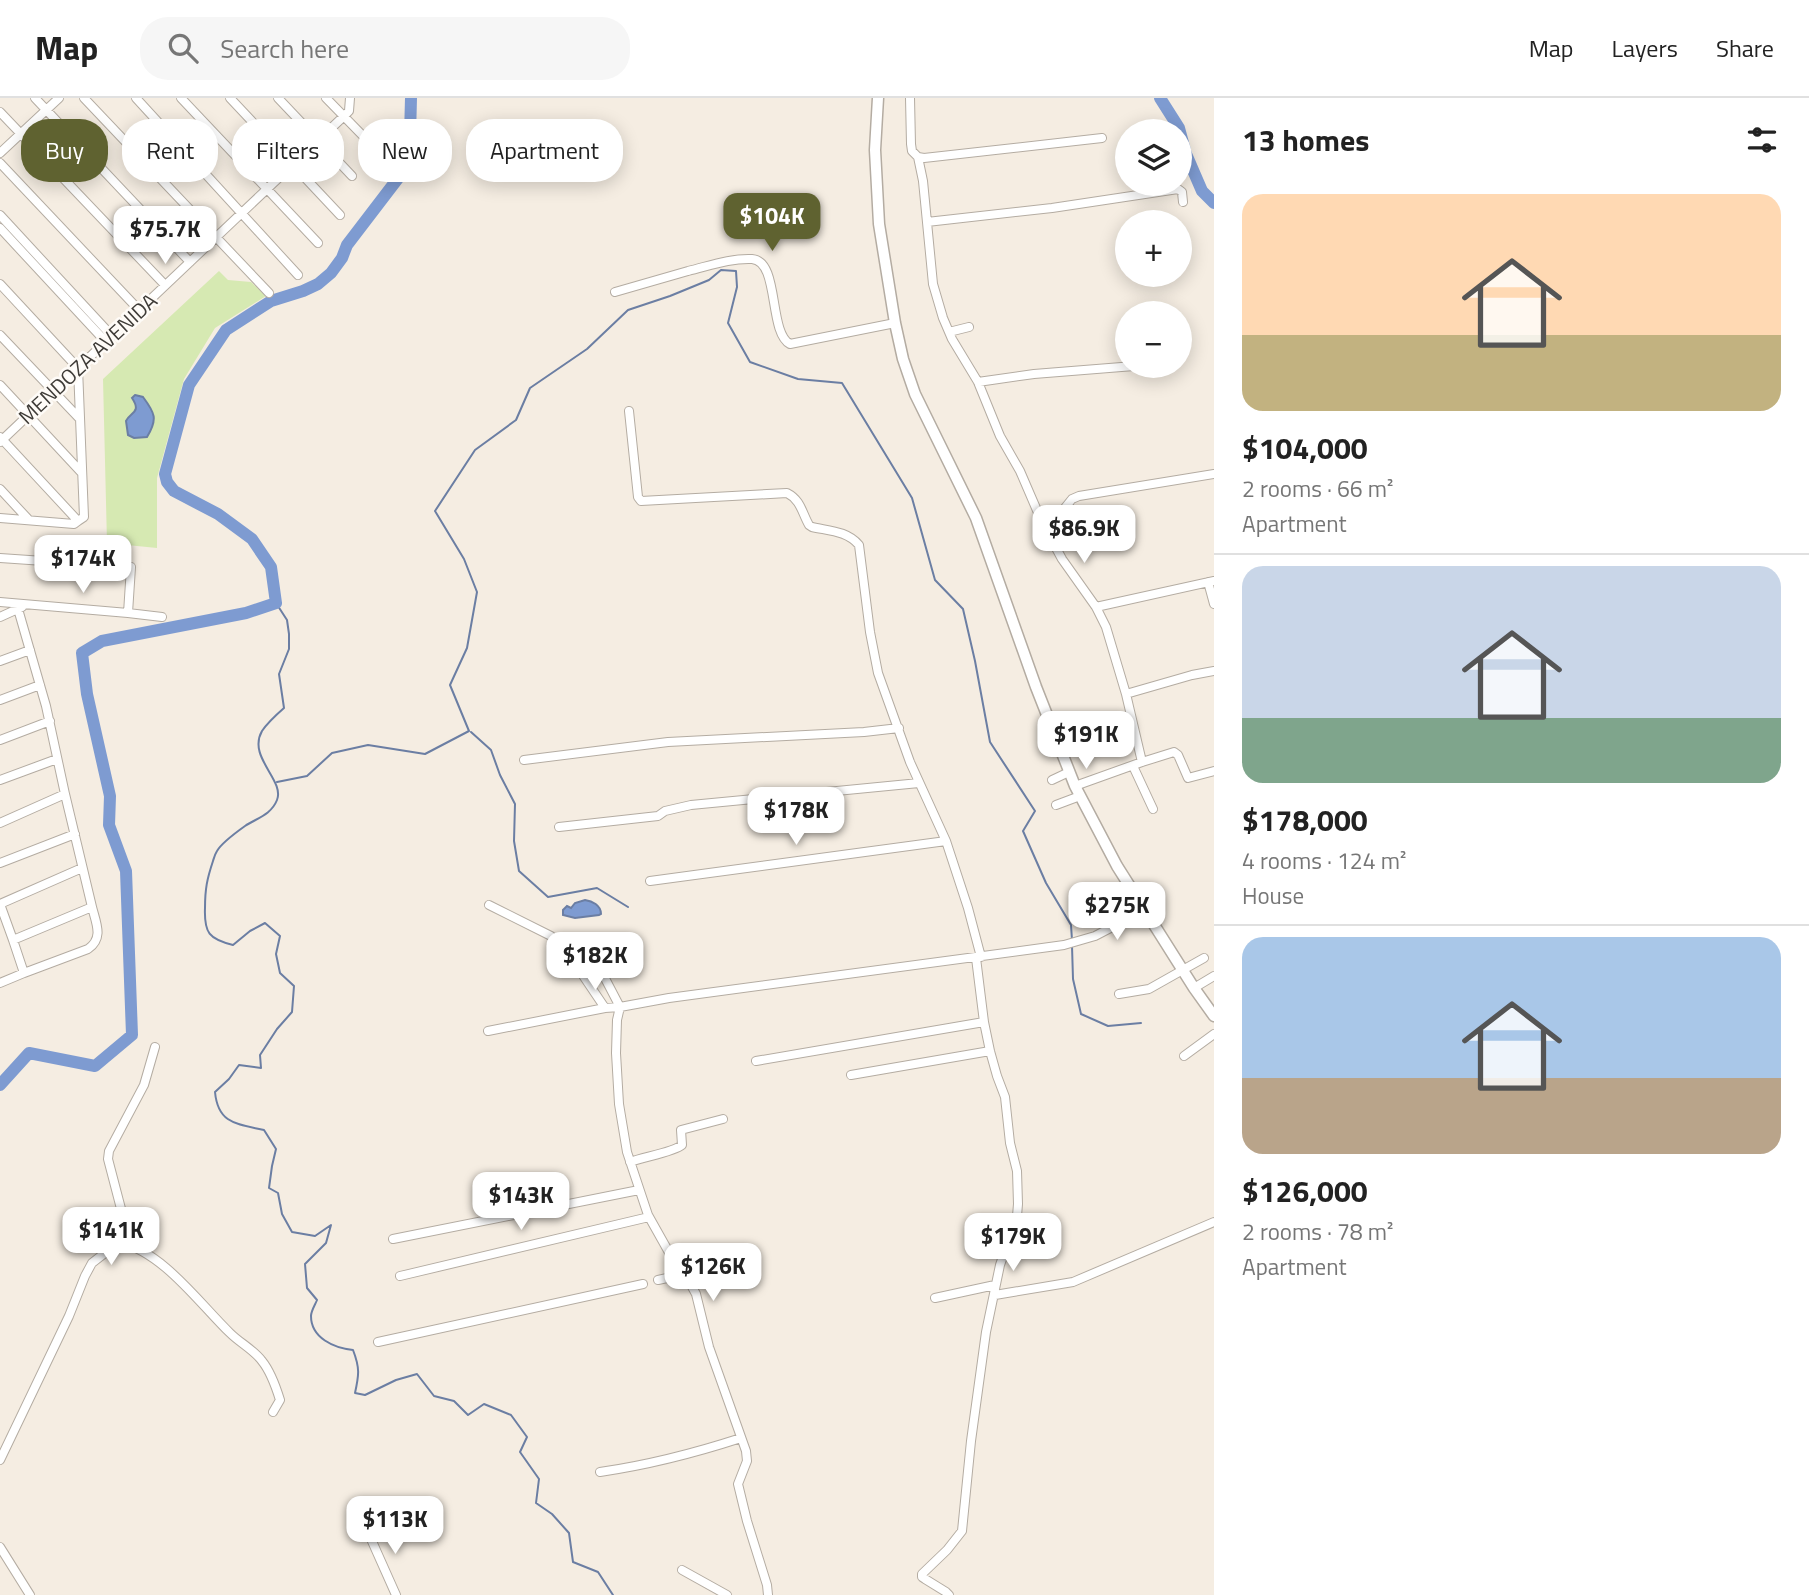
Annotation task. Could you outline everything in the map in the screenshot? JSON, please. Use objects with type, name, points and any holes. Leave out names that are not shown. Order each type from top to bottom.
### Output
[{"type":"street","points":[[35,98],[190,262]]},
{"type":"street","points":[[37,119],[59,98]]},
{"type":"street","points":[[84,98],[269,293]]},
{"type":"street","points":[[136,98],[298,275]]},
{"type":"street","points":[[181,98],[318,243]]},
{"type":"street","points":[[230,98],[250,119]]},
{"type":"street","points":[[278,98],[298,119]]},
{"type":"street","points":[[326,98],[358,131]]},
{"type":"street","points":[[344,116],[349,111],[349,98]]},
{"type":"street","points":[[878,98],[875,150],[879,224],[894,323],[915,394],[976,519],[1036,687],[1077,791],[1117,866],[1214,1016]]},
{"type":"street","points":[[910,98],[912,151],[918,158],[925,192],[933,284],[943,318],[978,382],[1000,436],[1020,471],[1042,522],[1062,559],[1096,607],[1110,636],[1126,694],[1137,764],[1153,809]]},
{"type":"street","points":[[0,112],[21,134],[0,153]]},
{"type":"street","name":"MENDOZA AVENIDA","points":[[341,119],[344,116]]},
{"type":"street","points":[[918,158],[1102,138]]},
{"type":"street","points":[[0,163],[139,310]]},
{"type":"street","points":[[344,168],[352,176]]},
{"type":"street","points":[[67,182],[165,285]]},
{"type":"street","name":"MENDOZA AVENIDA","points":[[1,440],[275,182]]},
{"type":"street","points":[[309,182],[340,215]]},
{"type":"street","points":[[927,222],[1149,195],[1178,189],[1182,192],[1184,202]]},
{"type":"street","points":[[0,215],[109,339]]},
{"type":"street","points":[[0,228],[109,339]]},
{"type":"street","points":[[615,292],[731,260],[756,259],[766,271],[781,334],[790,344],[894,323]]},
{"type":"street","points":[[0,284],[78,368],[84,517],[74,524],[0,517]]},
{"type":"street","points":[[949,332],[968,327]]},
{"type":"street","points":[[0,335],[79,418]]},
{"type":"street","points":[[978,382],[1034,374],[1115,368]]},
{"type":"street","points":[[0,385],[81,472]]},
{"type":"street","points":[[629,411],[638,497],[641,501],[787,493],[794,496],[800,504],[809,525],[846,534],[859,545],[878,673],[910,762],[946,841],[968,908],[978,957],[984,1022],[1005,1097],[1010,1143],[1017,1171],[1018,1204],[1017,1216],[995,1285],[986,1332],[962,1531],[922,1574],[925,1580],[949,1595]]},
{"type":"street","points":[[1,440],[78,521]]},
{"type":"street","points":[[1042,522],[1060,514],[1072,499],[1079,496],[1214,474]]},
{"type":"street","points":[[0,489],[28,519]]},
{"type":"street","points":[[0,558],[131,567],[128,613]]},
{"type":"street","points":[[1096,607],[1211,581],[1214,604]]},
{"type":"street","points":[[0,602],[162,617]]},
{"type":"street","points":[[0,617],[28,605]]},
{"type":"street","points":[[0,983],[88,949],[98,940],[98,930],[50,721],[18,609]]},
{"type":"street","points":[[0,661],[30,650]]},
{"type":"street","points":[[1126,694],[1214,671]]},
{"type":"street","points":[[0,700],[40,685]]},
{"type":"street","points":[[0,740],[50,721]]},
{"type":"street","points":[[524,760],[668,742],[899,729]]},
{"type":"street","points":[[1056,805],[1077,791],[1137,764],[1174,752],[1188,778],[1214,771]]},
{"type":"street","points":[[0,780],[57,759]]},
{"type":"street","points":[[1052,780],[1069,772]]},
{"type":"street","points":[[559,827],[658,816],[665,811],[691,805],[919,783]]},
{"type":"street","points":[[0,823],[65,794]]},
{"type":"street","points":[[0,863],[75,834]]},
{"type":"street","points":[[650,881],[946,841]]},
{"type":"street","points":[[24,973],[0,904],[82,867]]},
{"type":"street","points":[[489,905],[551,936],[576,965],[605,1008]]},
{"type":"street","points":[[13,940],[92,907]]},
{"type":"street","points":[[488,1031],[669,998],[1064,945],[1095,936],[1145,911]]},
{"type":"street","points":[[1118,994],[1149,989],[1204,958]]},
{"type":"street","points":[[597,963],[620,1007],[617,1020],[617,1053],[619,1104],[625,1144],[649,1217],[696,1294],[709,1347],[746,1451],[747,1461],[738,1484],[768,1595]]},
{"type":"street","points":[[1194,988],[1214,976]]},
{"type":"street","points":[[756,1061],[984,1022]]},
{"type":"street","points":[[1184,1056],[1214,1034]]},
{"type":"street","points":[[0,1460],[69,1316],[88,1269],[119,1242],[124,1231],[125,1224],[108,1159],[109,1151],[144,1085],[155,1047]]},
{"type":"street","points":[[851,1075],[990,1051]]},
{"type":"street","points":[[630,1162],[678,1149],[681,1146],[681,1130],[723,1119]]},
{"type":"street","points":[[393,1239],[639,1190]]},
{"type":"street","points":[[400,1276],[649,1217]]},
{"type":"street","points":[[995,1295],[1073,1282],[1214,1222]]},
{"type":"street","points":[[119,1242],[141,1249],[178,1279],[231,1335],[261,1360],[280,1400],[273,1412]]},
{"type":"street","points":[[658,1280],[685,1274]]},
{"type":"street","points":[[378,1342],[643,1284]]},
{"type":"street","points":[[935,1298],[995,1285]]},
{"type":"street","points":[[600,1472],[655,1463],[741,1438]]},
{"type":"street","points":[[367,1530],[396,1595]]},
{"type":"street","points":[[0,1547],[30,1595]]},
{"type":"street","points":[[682,1570],[727,1595]]},
{"type":"green space","points":[[219,271],[228,280],[251,282],[266,296],[215,328],[184,379],[157,478],[157,548],[107,543],[103,379]]},
{"type":"water","points":[[135,395],[143,397],[154,416],[147,437],[134,438],[128,435],[126,421],[136,409],[132,398]]},
{"type":"water","points":[[585,900],[598,906],[601,914],[575,918],[563,915],[567,906],[571,908],[575,903]]},
{"type":"waterway","points":[[0,1085],[29,1053],[95,1066],[132,1035],[126,871],[109,825],[110,796],[87,694],[82,653],[102,641],[246,613],[276,603],[271,567],[252,539],[218,514],[174,491],[165,474],[189,385],[226,330],[271,301],[303,291],[318,284],[331,273],[342,258],[347,245],[399,177],[406,160],[410,136],[411,98]]},
{"type":"waterway","points":[[1160,98],[1179,128],[1186,154],[1202,191],[1214,203]]},
{"type":"waterway","points":[[277,782],[307,776],[332,753],[368,745],[425,754],[469,731],[450,685],[467,648],[477,592],[464,559],[435,511],[475,450],[516,420],[530,388],[587,349],[628,310],[709,280],[721,270],[736,271],[737,287],[728,323],[750,362],[798,379],[842,383],[912,498],[935,580],[963,609],[990,742],[1035,811],[1023,831],[1046,883],[1071,925],[1072,940]]},
{"type":"waterway","points":[[276,603],[287,620],[289,634],[289,649],[279,674],[284,708],[262,731],[259,750],[276,784],[277,800],[267,813],[238,831],[217,851],[207,884],[205,917],[210,934],[233,945],[265,923],[280,936],[276,954],[280,973],[294,986],[292,1012],[260,1055],[261,1068],[239,1065],[215,1092],[217,1103],[220,1111],[230,1121],[264,1130],[276,1149],[269,1188],[278,1193],[282,1214],[292,1232],[315,1236],[331,1225],[326,1243],[305,1264],[307,1288],[317,1300],[311,1314],[312,1324],[325,1341],[353,1350],[358,1372],[355,1393],[365,1395],[396,1380],[417,1374],[434,1396],[454,1401],[468,1415],[484,1404],[511,1415],[527,1437],[520,1452],[539,1479],[536,1503],[552,1514],[569,1533],[573,1562],[598,1572],[613,1595]]},
{"type":"waterway","points":[[471,732],[491,750],[515,804],[514,841],[519,871],[548,897],[597,888],[628,907]]},
{"type":"waterway","points":[[1072,946],[1073,979],[1081,1014],[1108,1026],[1141,1023]]}]
